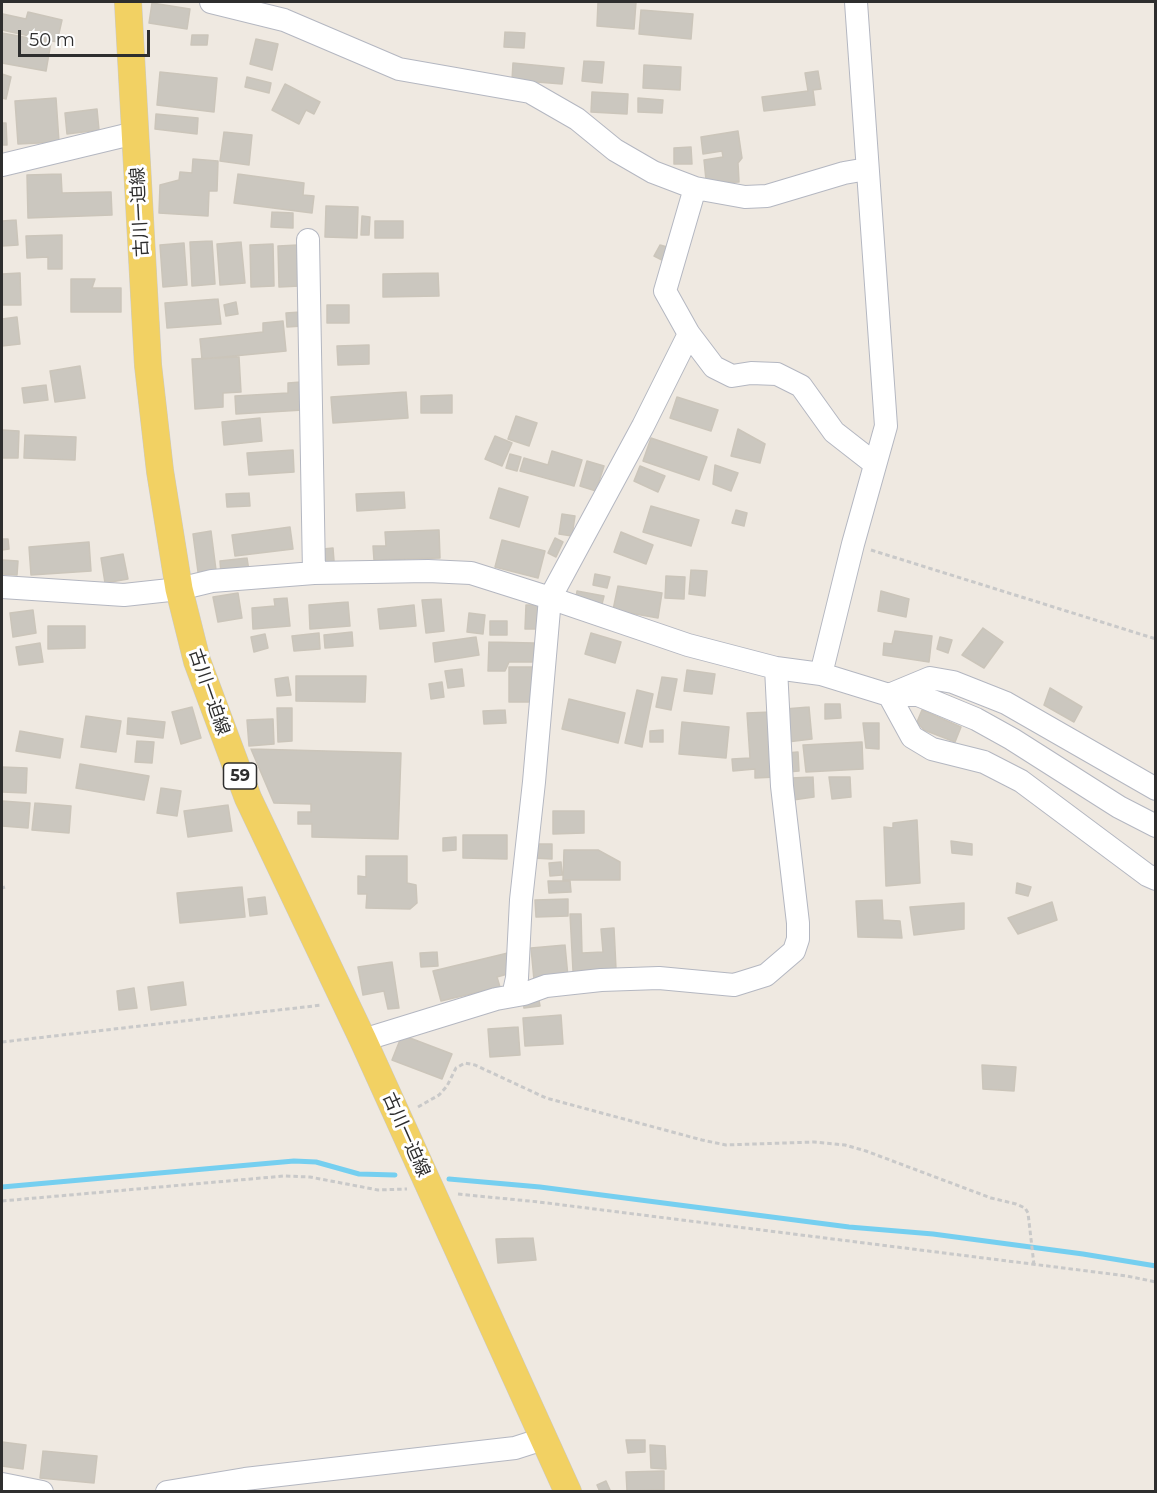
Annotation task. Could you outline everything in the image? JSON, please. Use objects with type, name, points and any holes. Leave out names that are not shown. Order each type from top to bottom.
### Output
[{"type":"main road","name":"古川一迫線","points":[[128,2],[148,365],[160,471],[179,589],[196,661],[248,798],[345,1001],[568,1491]]},
{"type":"street","points":[[211,2],[284,20],[399,69],[530,92],[570,115],[615,150],[644,167],[696,188],[745,196],[767,196],[844,173],[867,169]]},
{"type":"street","points":[[821,674],[853,544],[886,426],[856,2]]},
{"type":"street","points":[[2,165],[135,133]]},
{"type":"street","points":[[696,188],[665,291],[689,334],[714,367],[732,376],[751,373],[777,374],[801,386],[834,432],[875,464]]},
{"type":"street","points":[[308,240],[314,573]]},
{"type":"street","points":[[513,996],[517,978],[521,900],[550,598],[643,426],[689,334]]},
{"type":"street","points":[[2,587],[124,595],[179,589],[212,581],[314,573],[428,571],[471,573],[688,645],[776,668],[821,674],[889,695],[918,695],[976,719],[1012,739],[1119,807],[1155,826]]},
{"type":"street","points":[[363,1040],[546,986],[601,980],[660,978],[734,985],[766,975],[794,951],[798,939],[798,923],[782,786],[776,668]]},
{"type":"street","points":[[889,695],[930,678],[953,682],[1006,703],[1155,789]]},
{"type":"street","points":[[889,695],[912,737],[932,749],[984,762],[1021,781],[1155,879]]},
{"type":"street","points":[[167,1491],[257,1478],[515,1448],[543,1439]]},
{"type":"street","points":[[2,1484],[42,1491]]},
{"type":"path","points":[[853,544],[1155,639]]},
{"type":"path","points":[[2,1042],[345,1001]]},
{"type":"path","points":[[399,1118],[439,1095],[447,1086],[456,1068],[465,1063],[476,1065],[546,1098],[702,1140],[726,1145],[814,1142],[845,1145],[1025,1208],[1028,1213],[1034,1265]]},
{"type":"path","points":[[2,1201],[284,1176],[310,1178],[378,1190],[401,1188],[562,1205],[1127,1276],[1155,1282]]},
{"type":"building","points":[[598,2],[636,2],[634,29],[597,26]]},
{"type":"building","points":[[152,3],[190,9],[187,29],[149,23]]},
{"type":"building","points":[[641,10],[693,14],[691,39],[639,34]]},
{"type":"building","points":[[28,12],[62,20],[57,42],[2,30],[3,14],[26,19]]},
{"type":"building","points":[[505,32],[525,33],[524,48],[504,47]]},
{"type":"building","points":[[2,33],[51,42],[46,71],[2,63]]},
{"type":"building","points":[[192,35],[208,35],[207,45],[191,45]]},
{"type":"building","points":[[256,39],[278,44],[272,70],[250,64]]},
{"type":"building","points":[[584,61],[604,62],[602,83],[582,81]]},
{"type":"building","points":[[513,63],[564,68],[562,84],[512,80]]},
{"type":"building","points":[[644,65],[681,67],[680,90],[643,88]]},
{"type":"building","points":[[818,71],[821,89],[813,90],[815,105],[764,111],[762,97],[808,91],[805,73]]},
{"type":"building","points":[[160,72],[217,78],[214,112],[157,105]]},
{"type":"building","points":[[2,74],[11,77],[6,99],[2,98]]},
{"type":"building","points":[[247,77],[271,83],[269,93],[245,87]]},
{"type":"building","points":[[285,84],[320,102],[314,114],[306,110],[299,124],[272,110]]},
{"type":"building","points":[[592,92],[628,94],[627,114],[591,112]]},
{"type":"building","points":[[56,98],[59,142],[18,144],[15,101]]},
{"type":"building","points":[[638,98],[663,100],[662,113],[638,112]]},
{"type":"building","points":[[97,109],[99,130],[67,134],[65,113]]},
{"type":"building","points":[[156,114],[198,118],[197,134],[155,129]]},
{"type":"building","points":[[2,123],[6,123],[7,145],[2,145]]},
{"type":"building","points":[[738,131],[742,158],[738,163],[739,182],[714,183],[706,180],[704,160],[723,157],[722,151],[703,154],[701,137]]},
{"type":"building","points":[[224,132],[252,135],[249,165],[220,161]]},
{"type":"building","points":[[691,147],[692,164],[674,164],[674,148]]},
{"type":"building","points":[[193,159],[218,161],[217,191],[209,191],[208,216],[159,213],[160,185],[179,180],[180,172],[192,173]]},
{"type":"building","points":[[61,174],[62,193],[111,192],[112,215],[28,218],[27,175]]},
{"type":"building","points":[[238,174],[304,183],[303,195],[314,196],[312,213],[234,203]]},
{"type":"building","points":[[326,206],[358,207],[357,238],[325,237]]},
{"type":"building","points":[[272,212],[293,213],[293,228],[271,227]]},
{"type":"building","points":[[362,216],[370,217],[369,235],[361,235]]},
{"type":"building","points":[[16,220],[18,245],[2,246],[2,221]]},
{"type":"building","points":[[375,221],[403,221],[403,238],[375,238]]},
{"type":"building","points":[[62,235],[62,269],[48,269],[48,257],[27,258],[26,236]]},
{"type":"building","points":[[212,241],[215,284],[192,286],[190,242]]},
{"type":"building","points":[[241,242],[245,283],[220,285],[217,244]]},
{"type":"building","points":[[184,243],[187,285],[163,287],[160,245]]},
{"type":"building","points":[[273,244],[274,286],[251,287],[250,245]]},
{"type":"building","points":[[298,245],[300,286],[279,287],[278,246]]},
{"type":"building","points":[[660,245],[671,248],[664,261],[654,256]]},
{"type":"building","points":[[20,273],[21,305],[2,305],[2,274]]},
{"type":"building","points":[[438,273],[439,296],[383,297],[383,274]]},
{"type":"building","points":[[71,279],[95,279],[92,288],[121,288],[121,312],[71,312]]},
{"type":"building","points":[[218,299],[221,324],[167,328],[165,303]]},
{"type":"building","points":[[236,302],[238,314],[226,316],[224,305]]},
{"type":"building","points":[[327,305],[349,305],[349,323],[327,323]]},
{"type":"building","points":[[301,312],[302,326],[287,327],[286,313]]},
{"type":"building","points":[[17,317],[20,344],[2,346],[2,319]]},
{"type":"building","points":[[283,321],[286,351],[202,359],[200,339],[263,332],[263,323]]},
{"type":"building","points":[[369,345],[369,364],[338,365],[337,346]]},
{"type":"building","points":[[239,357],[241,392],[223,393],[223,407],[195,409],[192,359]]},
{"type":"building","points":[[80,366],[85,398],[55,402],[50,371]]},
{"type":"building","points":[[301,382],[303,410],[236,414],[235,396],[288,393],[288,383]]},
{"type":"building","points":[[46,385],[48,400],[24,403],[22,388]]},
{"type":"building","points":[[406,392],[408,418],[333,423],[331,397]]},
{"type":"building","points":[[452,395],[452,413],[421,413],[421,396]]},
{"type":"building","points":[[677,397],[718,410],[711,431],[670,418]]},
{"type":"building","points":[[516,416],[537,423],[529,446],[508,439]]},
{"type":"building","points":[[260,418],[262,441],[224,445],[222,422]]},
{"type":"building","points":[[738,429],[765,444],[760,463],[731,456]]},
{"type":"building","points":[[2,430],[19,431],[18,458],[2,458]]},
{"type":"building","points":[[25,435],[76,437],[75,460],[24,458]]},
{"type":"building","points":[[495,436],[512,443],[502,466],[485,459]]},
{"type":"building","points":[[651,438],[707,457],[699,480],[643,461]]},
{"type":"building","points":[[293,450],[294,472],[249,475],[247,453]]},
{"type":"building","points":[[552,451],[582,460],[574,486],[520,471],[524,458],[548,465]]},
{"type":"building","points":[[510,454],[521,457],[517,471],[506,468]]},
{"type":"building","points":[[587,461],[604,466],[596,491],[580,486]]},
{"type":"building","points":[[715,465],[738,473],[731,491],[713,484]]},
{"type":"building","points":[[640,466],[665,476],[658,492],[634,481]]},
{"type":"building","points":[[499,488],[528,497],[519,527],[490,518]]},
{"type":"building","points":[[404,492],[405,508],[357,511],[356,494]]},
{"type":"building","points":[[249,493],[250,506],[227,507],[226,494]]},
{"type":"building","points":[[651,506],[699,520],[691,546],[643,532]]},
{"type":"building","points":[[736,510],[747,513],[744,526],[732,523]]},
{"type":"building","points":[[562,514],[575,516],[572,536],[559,534]]},
{"type":"building","points":[[290,527],[293,549],[235,556],[232,535]]},
{"type":"building","points":[[439,530],[440,558],[374,560],[373,546],[386,546],[385,532]]},
{"type":"building","points":[[211,531],[216,570],[198,572],[193,534]]},
{"type":"building","points":[[621,532],[653,545],[646,564],[614,552]]},
{"type":"building","points":[[555,538],[563,542],[556,557],[548,553]]},
{"type":"building","points":[[2,539],[8,539],[9,549],[2,550]]},
{"type":"building","points":[[502,540],[545,551],[538,578],[495,567]]},
{"type":"building","points":[[89,542],[91,571],[31,575],[29,547]]},
{"type":"building","points":[[333,548],[334,561],[324,562],[323,549]]},
{"type":"building","points":[[123,554],[128,579],[105,583],[101,558]]},
{"type":"building","points":[[247,558],[249,571],[221,574],[220,561]]},
{"type":"building","points":[[2,560],[18,561],[17,575],[2,574]]},
{"type":"building","points":[[691,570],[707,571],[705,596],[689,594]]},
{"type":"building","points":[[595,574],[610,577],[607,588],[593,585]]},
{"type":"building","points":[[666,576],[685,577],[684,599],[665,598]]},
{"type":"building","points":[[618,586],[662,593],[658,618],[613,610]]},
{"type":"building","points":[[577,591],[604,596],[601,608],[575,603]]},
{"type":"building","points":[[881,591],[909,599],[906,617],[878,611]]},
{"type":"building","points":[[238,593],[242,618],[218,622],[213,597]]},
{"type":"building","points":[[287,598],[290,626],[253,629],[252,608],[275,606],[274,599]]},
{"type":"building","points":[[441,599],[444,631],[426,633],[422,600]]},
{"type":"building","points":[[348,602],[350,626],[310,629],[309,605]]},
{"type":"building","points":[[414,605],[416,626],[380,629],[378,609]]},
{"type":"building","points":[[526,605],[542,605],[541,629],[525,629]]},
{"type":"building","points":[[33,610],[36,633],[13,637],[10,613]]},
{"type":"building","points":[[469,613],[485,615],[483,634],[467,632]]},
{"type":"building","points":[[490,621],[507,621],[507,635],[490,635]]},
{"type":"building","points":[[48,626],[85,626],[85,648],[48,649]]},
{"type":"building","points":[[983,628],[1003,642],[984,668],[962,655]]},
{"type":"building","points":[[895,631],[932,636],[929,662],[883,655],[884,643],[892,644]]},
{"type":"building","points":[[352,632],[353,646],[325,648],[324,635]]},
{"type":"building","points":[[319,633],[320,649],[294,651],[292,636]]},
{"type":"building","points":[[591,633],[621,642],[615,663],[585,654]]},
{"type":"building","points":[[265,634],[268,648],[254,652],[251,637]]},
{"type":"building","points":[[476,637],[479,655],[435,662],[433,643]]},
{"type":"building","points":[[940,637],[952,640],[948,653],[937,649]]},
{"type":"building","points":[[489,642],[534,643],[534,662],[509,662],[505,671],[488,671]]},
{"type":"building","points":[[40,643],[43,662],[19,665],[16,647]]},
{"type":"building","points":[[509,667],[532,667],[532,702],[509,702]]},
{"type":"building","points":[[462,669],[464,686],[448,688],[445,671]]},
{"type":"building","points":[[687,670],[715,674],[712,694],[684,691]]},
{"type":"building","points":[[296,676],[366,676],[365,702],[296,701]]},
{"type":"building","points":[[288,677],[291,695],[277,696],[275,679]]},
{"type":"building","points":[[662,677],[677,679],[671,710],[656,707]]},
{"type":"building","points":[[442,682],[444,697],[431,699],[429,684]]},
{"type":"building","points":[[1050,688],[1082,707],[1074,722],[1044,705]]},
{"type":"building","points":[[637,690],[653,694],[642,747],[625,743]]},
{"type":"building","points":[[569,699],[625,713],[618,743],[562,729]]},
{"type":"building","points":[[825,704],[840,704],[841,718],[825,719]]},
{"type":"building","points":[[192,707],[201,738],[181,744],[172,712]]},
{"type":"building","points":[[809,707],[812,739],[787,742],[785,709]]},
{"type":"building","points":[[277,708],[292,708],[292,741],[278,742]]},
{"type":"building","points":[[505,710],[506,723],[484,724],[483,711]]},
{"type":"building","points":[[922,710],[961,727],[955,742],[924,730],[917,722]]},
{"type":"building","points":[[772,712],[776,777],[755,778],[755,769],[733,771],[732,759],[750,758],[747,713]]},
{"type":"building","points":[[86,716],[121,721],[116,752],[81,747]]},
{"type":"building","points":[[128,718],[165,722],[163,738],[127,734]]},
{"type":"building","points":[[273,719],[274,744],[249,746],[247,720]]},
{"type":"building","points":[[682,722],[729,727],[726,758],[679,754]]},
{"type":"building","points":[[863,723],[879,723],[879,749],[866,748]]},
{"type":"building","points":[[663,730],[663,742],[650,742],[650,731]]},
{"type":"building","points":[[20,731],[63,739],[60,758],[16,751]]},
{"type":"building","points":[[137,741],[154,742],[152,763],[135,762]]},
{"type":"building","points":[[862,742],[863,769],[806,772],[803,745]]},
{"type":"building","points":[[251,749],[401,753],[398,839],[312,837],[312,824],[298,824],[298,812],[311,812],[311,804],[274,803]]},
{"type":"building","points":[[798,752],[799,771],[787,772],[785,753]]},
{"type":"building","points":[[80,764],[149,776],[144,800],[76,788]]},
{"type":"building","points":[[2,767],[27,768],[26,793],[2,792]]},
{"type":"building","points":[[813,777],[814,797],[793,800],[791,778]]},
{"type":"building","points":[[829,777],[850,777],[851,797],[832,799]]},
{"type":"building","points":[[161,788],[181,791],[177,816],[157,813]]},
{"type":"building","points":[[2,801],[30,803],[28,828],[2,826]]},
{"type":"building","points":[[35,803],[71,806],[69,833],[32,830]]},
{"type":"building","points":[[228,805],[232,831],[188,837],[184,811]]},
{"type":"building","points":[[553,811],[584,811],[584,833],[553,834]]},
{"type":"building","points":[[917,820],[920,883],[886,886],[884,827],[893,828],[893,823]]},
{"type":"building","points":[[463,835],[507,835],[507,859],[463,858]]},
{"type":"building","points":[[456,837],[456,850],[443,851],[443,838]]},
{"type":"building","points":[[951,841],[972,844],[972,855],[952,853]]},
{"type":"building","points":[[532,844],[552,844],[552,859],[532,858]]},
{"type":"building","points":[[564,850],[598,850],[620,862],[620,880],[563,880]]},
{"type":"building","points":[[366,856],[407,856],[407,883],[416,885],[417,903],[410,909],[366,908],[367,894],[358,894],[358,876],[366,877]]},
{"type":"building","points":[[561,862],[562,875],[550,876],[549,863]]},
{"type":"building","points":[[548,881],[570,881],[571,892],[549,893]]},
{"type":"building","points":[[1017,883],[1031,887],[1028,896],[1016,893]]},
{"type":"building","points":[[242,887],[245,917],[180,923],[177,893]]},
{"type":"building","points":[[265,897],[267,914],[250,916],[248,899]]},
{"type":"building","points":[[568,899],[568,916],[536,917],[535,900]]},
{"type":"building","points":[[882,900],[883,920],[900,921],[902,938],[858,937],[856,901]]},
{"type":"building","points":[[1052,902],[1057,920],[1018,934],[1008,918]]},
{"type":"building","points":[[964,903],[964,929],[914,935],[910,907]]},
{"type":"building","points":[[570,914],[581,914],[582,953],[603,952],[601,929],[614,928],[616,969],[573,971]]},
{"type":"building","points":[[565,945],[568,977],[534,980],[531,948]]},
{"type":"building","points":[[437,952],[438,966],[421,967],[420,953]]},
{"type":"building","points":[[512,952],[511,973],[497,977],[500,987],[441,1001],[433,971]]},
{"type":"building","points":[[392,962],[399,1008],[388,1009],[384,991],[363,995],[358,967]]},
{"type":"building","points":[[183,982],[186,1005],[151,1010],[148,987]]},
{"type":"building","points":[[134,988],[137,1008],[119,1010],[117,991]]},
{"type":"building","points":[[538,995],[540,1006],[524,1008],[522,997]]},
{"type":"building","points":[[561,1015],[563,1044],[525,1046],[523,1018]]},
{"type":"building","points":[[518,1027],[520,1055],[490,1057],[488,1029]]},
{"type":"building","points":[[402,1035],[452,1054],[442,1079],[392,1060]]},
{"type":"building","points":[[982,1065],[1016,1067],[1014,1091],[983,1089]]},
{"type":"building","points":[[533,1238],[536,1260],[498,1263],[496,1239]]},
{"type":"building","points":[[626,1440],[645,1440],[645,1452],[628,1453]]},
{"type":"building","points":[[2,1442],[26,1445],[23,1469],[2,1466]]},
{"type":"building","points":[[650,1445],[665,1446],[666,1469],[651,1468]]},
{"type":"building","points":[[43,1451],[97,1456],[94,1483],[40,1478]]},
{"type":"building","points":[[664,1471],[664,1490],[627,1491],[626,1472]]},
{"type":"building","points":[[606,1481],[610,1490],[600,1492],[597,1485]]},
{"type":"waterway","points":[[2,1187],[294,1161],[316,1162],[359,1174],[395,1175]]},
{"type":"waterway","points":[[449,1179],[540,1187],[849,1227],[933,1234],[1156,1266]]}]
